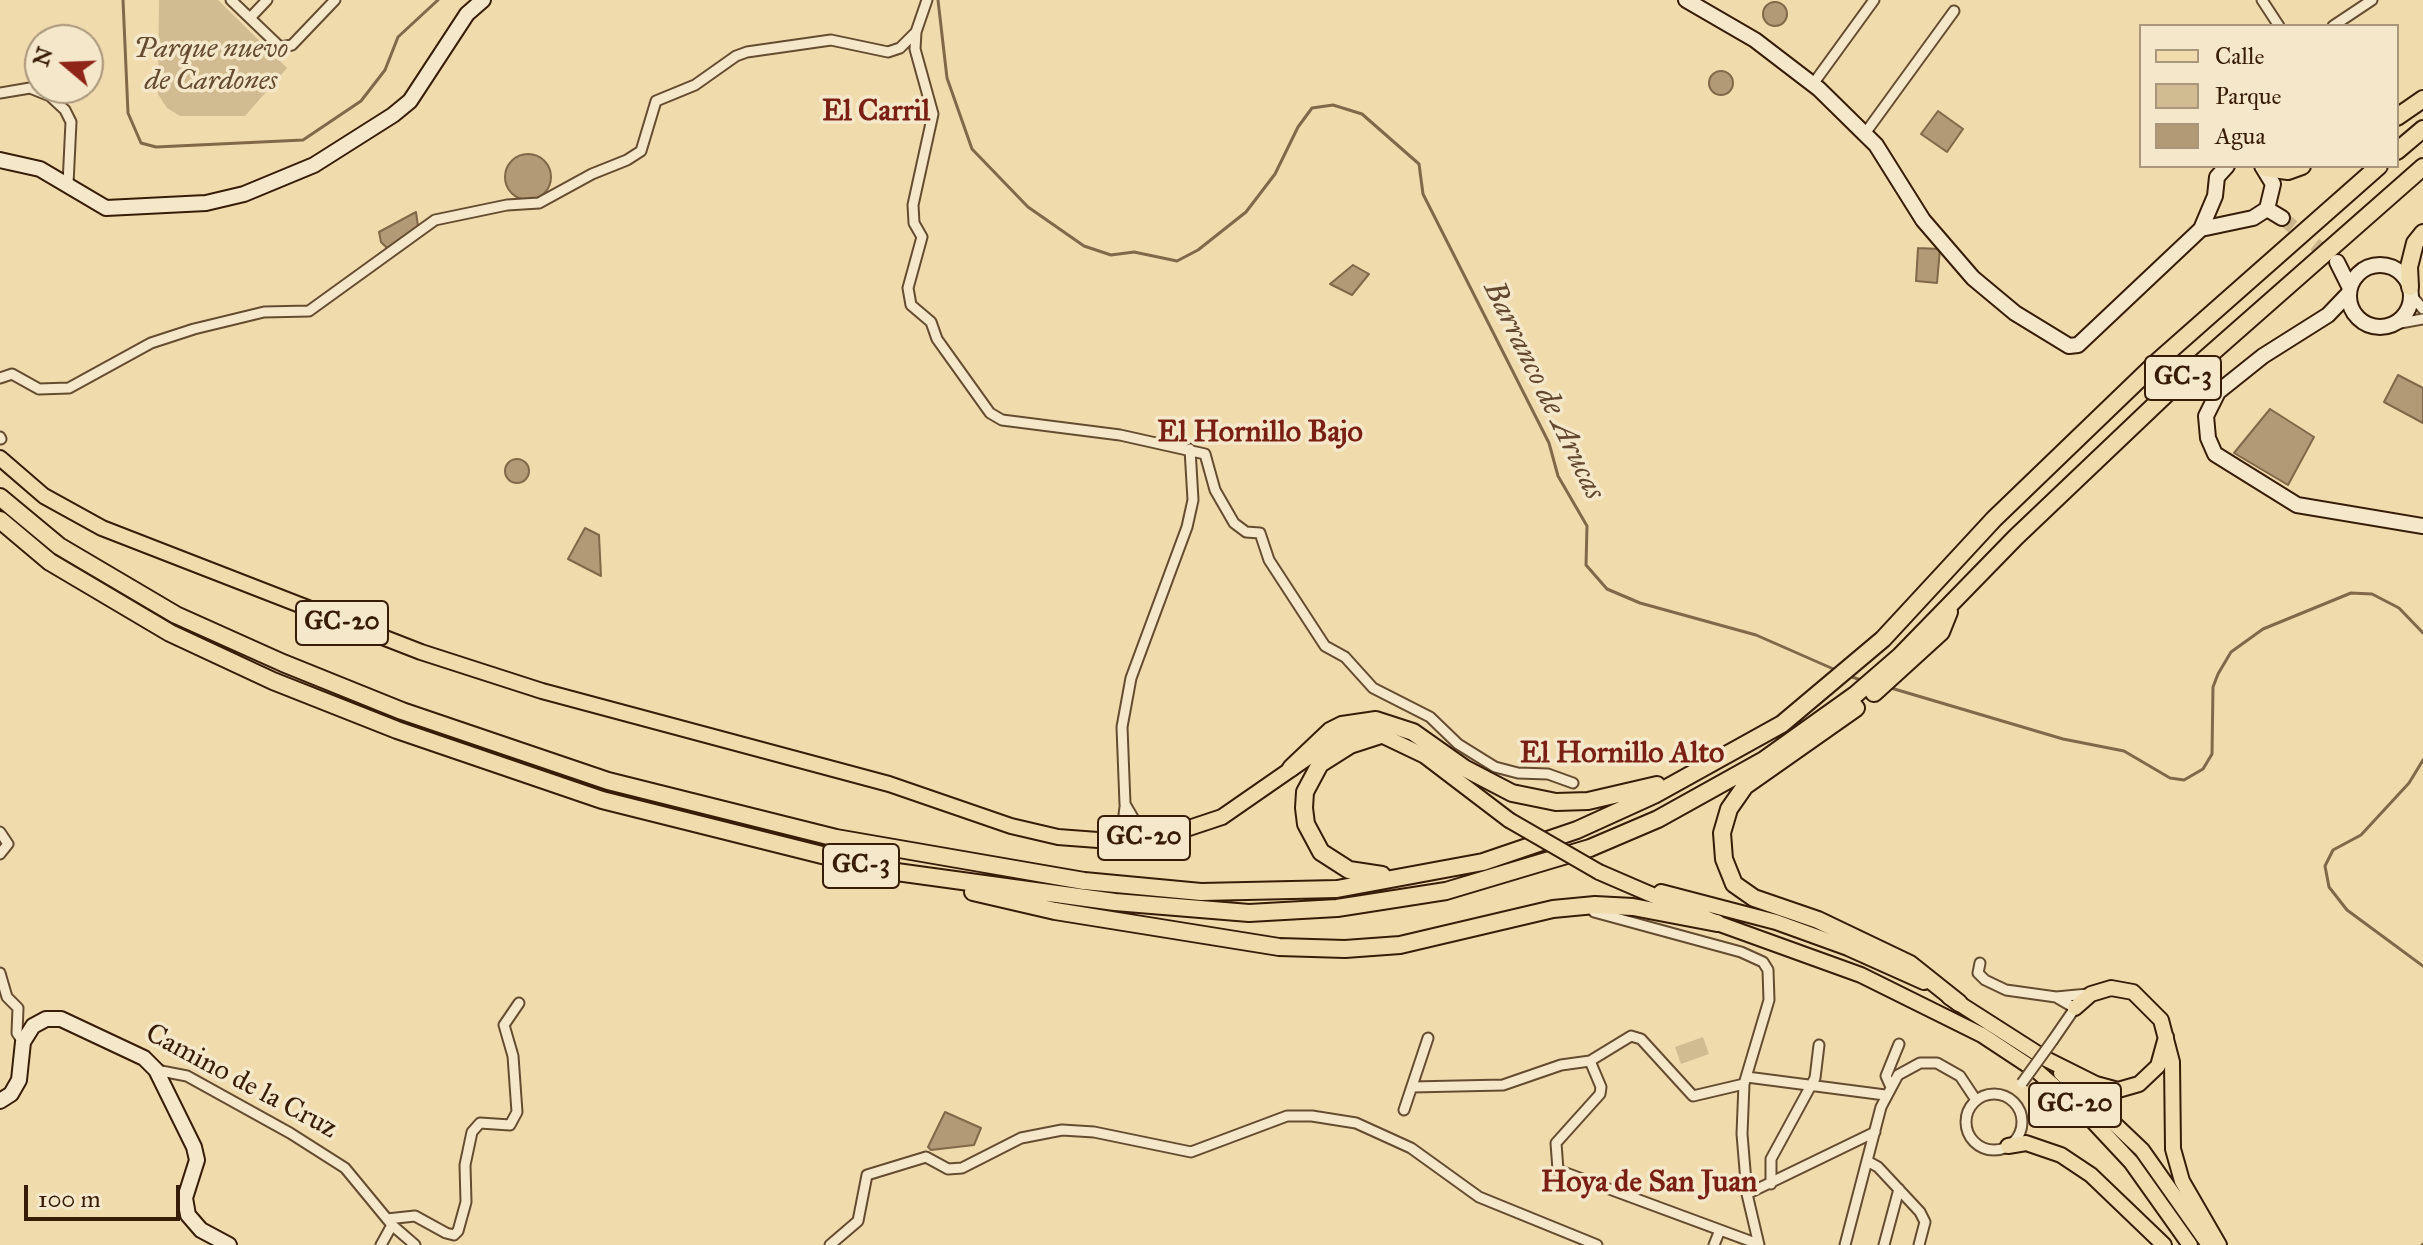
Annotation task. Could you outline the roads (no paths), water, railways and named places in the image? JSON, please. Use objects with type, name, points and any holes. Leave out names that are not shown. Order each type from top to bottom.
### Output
[{"type":"highway","points":[[2399,116],[2423,99]]},
{"type":"highway","points":[[2399,149],[2423,129]]},
{"type":"highway","name":"GC-3","points":[[0,520],[63,570],[170,633],[383,725],[602,800],[882,870],[1115,902],[1249,913],[1337,908],[1446,891],[1590,848],[1658,819],[1769,763],[1855,695],[1954,603],[2016,537],[2180,381],[2423,167]]},
{"type":"highway","points":[[2270,168],[2288,171],[2296,168]]},
{"type":"highway","name":"GC-3","points":[[0,497],[59,546],[110,579],[176,615],[402,711],[608,781],[697,806],[947,860],[1084,881],[1201,892],[1337,889],[1483,862],[1577,830],[1742,748],[1832,686],[1883,639],[1994,519],[2138,380],[2377,168]]},
{"type":"highway","points":[[2411,291],[2409,267],[2415,243],[2423,233]]},
{"type":"highway","points":[[1291,768],[1330,731],[1342,725],[1376,720],[1413,732],[1491,784],[1534,798],[1588,801],[1686,778]]},
{"type":"highway","points":[[1381,735],[1350,745],[1320,764],[1305,792],[1306,824],[1321,852],[1349,870],[1412,876]]},
{"type":"highway","points":[[1769,763],[1745,786],[1729,809],[1722,833],[1724,859],[1734,884],[1754,898],[1818,920],[1910,964],[1959,1003]]},
{"type":"highway","points":[[882,870],[1055,911],[1279,947],[1345,949],[1400,945],[1567,907],[1633,907],[1717,923]]},
{"type":"main road","name":"GC-20","points":[[0,458],[44,496],[102,528],[421,652],[542,691],[889,784],[1011,826],[1058,837],[1111,841],[1145,838],[1222,817],[1323,747],[1349,735],[1381,735],[1425,756],[1509,820],[1599,872],[1717,923],[1815,957],[1925,1004],[2019,1058],[2089,1117],[2131,1162],[2190,1245]]},
{"type":"main road","name":"GC-20","points":[[1637,888],[1690,898],[1776,922],[1905,971],[1959,1003],[2046,1059],[2142,1150],[2209,1245]]},
{"type":"main road","points":[[2075,1008],[2091,994],[2111,988],[2133,992],[2161,1020],[2172,1062],[2173,1149],[2182,1181],[2219,1245]]},
{"type":"main road","points":[[2046,1059],[2096,1084],[2118,1090],[2139,1084],[2158,1066],[2166,1037]]},
{"type":"main road","points":[[2008,1146],[2026,1143],[2061,1155],[2091,1175],[2164,1245]]},
{"type":"street","points":[[231,0],[280,47],[292,45],[335,0]]},
{"type":"street","points":[[250,18],[267,0]]},
{"type":"street","points":[[318,0],[327,9]]},
{"type":"street","points":[[0,160],[40,169],[106,208],[206,203],[244,194],[314,165],[410,101],[467,14],[483,0]]},
{"type":"street","points":[[927,0],[916,32],[915,49],[933,114],[913,205],[914,223],[922,237],[908,288],[911,305],[931,322],[937,339],[990,413],[1002,420],[1120,435],[1205,454],[1215,490],[1234,523],[1246,532],[1260,533],[1269,560],[1325,646],[1345,657],[1373,688],[1430,717],[1458,744],[1495,767],[1548,774],[1573,783]]},
{"type":"street","points":[[1686,0],[1755,40],[1813,84],[1866,132],[1923,220],[1973,278],[2015,313],[2069,346],[2078,345],[2201,229],[2215,196],[2217,177],[2225,168]]},
{"type":"street","points":[[1813,84],[1874,0]]},
{"type":"street","points":[[2262,0],[2278,24]]},
{"type":"street","points":[[2336,24],[2372,0]]},
{"type":"street","points":[[1866,132],[1954,11]]},
{"type":"street","points":[[0,378],[12,374],[39,389],[69,388],[151,343],[194,329],[264,312],[309,311],[435,220],[474,215],[507,205],[539,203],[592,174],[627,160],[641,151],[656,101],[695,85],[736,56],[831,40],[888,52],[900,48],[916,32]]},
{"type":"street","points":[[0,93],[30,88],[50,96],[65,110],[71,122],[68,184]]},
{"type":"street","points":[[2201,229],[2253,218],[2267,209],[2273,184],[2265,168]]},
{"type":"street","points":[[2215,196],[2223,210],[2237,219]]},
{"type":"street","points":[[2267,209],[2282,218]]},
{"type":"street","points":[[2364,270],[2337,262],[2349,290],[2352,312],[2358,319],[2376,328],[2423,319]]},
{"type":"street","points":[[2423,309],[2391,267],[2373,266],[2364,270],[2340,306],[2263,356],[2218,392],[2206,416],[2208,438],[2215,454],[2297,505],[2423,526]]},
{"type":"street","points":[[2395,324],[2407,312],[2411,291]]},
{"type":"street","points":[[2320,321],[2358,319]]},
{"type":"street","points":[[1111,841],[1123,823],[1122,727],[1131,678],[1187,527],[1193,500],[1190,449]]},
{"type":"street","points":[[1125,804],[1145,838]]},
{"type":"street","points":[[0,832],[8,844],[0,854]]},
{"type":"street","points":[[1567,907],[1618,916],[1741,952],[1763,962],[1768,970],[1769,1000],[1745,1080],[1742,1134],[1747,1194],[1758,1245]]},
{"type":"street","points":[[1980,963],[1978,973],[2006,990],[2056,997],[2091,994]]},
{"type":"street","points":[[0,973],[7,997],[18,1008],[17,1033],[23,1042],[19,1080],[11,1094],[0,1101]]},
{"type":"street","points":[[2010,1099],[2075,1008],[2056,997]]},
{"type":"street","points":[[381,1245],[390,1222],[415,1216],[446,1233],[454,1235],[458,1231],[466,1202],[465,1165],[472,1132],[480,1123],[510,1125],[517,1112],[513,1056],[504,1025],[519,1003]]},
{"type":"street","name":"Camino de la Cruz","points":[[23,1042],[33,1026],[46,1019],[61,1019],[144,1058],[156,1070],[187,1076],[290,1133],[345,1168],[390,1222],[415,1245]]},
{"type":"street","points":[[1412,1087],[1503,1085],[1561,1065],[1590,1061],[1631,1036],[1641,1039],[1693,1096],[1745,1080],[1885,1095]]},
{"type":"street","points":[[1404,1110],[1428,1038]]},
{"type":"street","points":[[1890,1085],[1886,1076],[1899,1044]]},
{"type":"street","points":[[1771,1184],[1771,1159],[1811,1085],[1819,1045]]},
{"type":"street","points":[[1590,1061],[1601,1087],[1600,1094],[1556,1143],[1558,1170],[1758,1245]]},
{"type":"street","points":[[1845,1245],[1890,1085],[1907,1068],[1937,1063],[1960,1076],[1976,1100]]},
{"type":"street","points":[[156,1070],[197,1160],[185,1198],[188,1215],[201,1230],[229,1245]]},
{"type":"street","points":[[1993,1094],[2010,1099],[2021,1114],[2022,1123],[2020,1132],[2008,1146],[1989,1150],[1973,1141],[1966,1124],[1970,1106],[1976,1100],[1993,1094]]},
{"type":"street","points":[[830,1245],[858,1221],[867,1175],[926,1157],[948,1169],[962,1168],[1021,1138],[1062,1130],[1094,1132],[1191,1152],[1287,1116],[1312,1116],[1356,1123],[1411,1148],[1479,1197],[1597,1245]]},
{"type":"street","points":[[1747,1194],[1875,1132]]},
{"type":"street","points":[[1862,1138],[1870,1150]]},
{"type":"street","points":[[1867,1161],[1878,1167],[1899,1189],[1925,1222],[1919,1245]]},
{"type":"street","points":[[1884,1245],[1899,1189]]},
{"type":"street","points":[[1714,1245],[1720,1230]]},
{"type":"water","points":[[1775,2],[1783,6],[1787,14],[1783,22],[1775,26],[1767,22],[1763,14],[1767,6]]},
{"type":"water","points":[[1721,71],[1730,74],[1733,83],[1730,92],[1721,95],[1712,92],[1709,83],[1712,74]]},
{"type":"water","points":[[1938,111],[1963,129],[1947,152],[1921,134]]},
{"type":"water","points":[[528,154],[544,161],[551,177],[544,193],[528,200],[512,193],[505,177],[512,161]]},
{"type":"water","points":[[416,212],[418,226],[387,248],[381,242],[379,232]]},
{"type":"water","points":[[1918,248],[1940,249],[1937,283],[1916,281]]},
{"type":"water","points":[[1353,265],[1369,274],[1352,295],[1330,284]]},
{"type":"water","points":[[2398,375],[2423,388],[2423,423],[2384,402]]},
{"type":"water","points":[[2270,409],[2314,437],[2288,485],[2234,453]]},
{"type":"water","points":[[517,459],[526,462],[529,471],[526,480],[517,483],[508,480],[505,471],[508,462]]},
{"type":"water","points":[[585,528],[599,535],[601,576],[568,559]]},
{"type":"water","points":[[945,1112],[981,1128],[974,1145],[931,1150],[928,1147]]},
{"type":"waterway","name":"Barranco de Arucas","points":[[123,0],[128,113],[141,143],[156,147],[303,140],[361,101],[385,70],[398,37],[438,0]]},
{"type":"waterway","name":"Barranco de Arucas","points":[[938,0],[947,78],[972,149],[1028,207],[1084,246],[1111,255],[1134,252],[1177,261],[1198,250],[1246,212],[1275,174],[1298,127],[1312,108],[1333,105],[1362,114],[1419,164],[1423,194],[1549,443],[1558,476],[1587,526],[1586,565],[1607,589],[1640,603],[1756,635],[1838,671]]},
{"type":"waterway","name":"Barranco de Arucas","points":[[1891,688],[2063,739],[2124,751],[2170,778],[2184,780],[2203,769],[2212,754],[2213,687],[2218,674],[2231,652],[2263,629],[2351,593],[2372,594],[2399,608],[2423,633]]},
{"type":"waterway","name":"Barranco de Arucas","points":[[1849,676],[1864,681]]},
{"type":"waterway","name":"Barranco de Arucas","points":[[2423,760],[2409,783],[2361,835],[2333,850],[2325,866],[2329,887],[2347,910],[2423,966]]},
{"type":"tunnel","points":[[2282,218],[2332,258]]},
{"type":"district","name":"El Carril","points":[[876,113]]},
{"type":"district","name":"El Hornillo Bajo","points":[[1260,434]]},
{"type":"district","name":"El Hornillo Alto","points":[[1622,755]]},
{"type":"district","name":"Hoya de San Juan","points":[[1649,1184]]},
{"type":"park label","name":"Parque nuevo de Cardones","points":[[211,66]]}]
